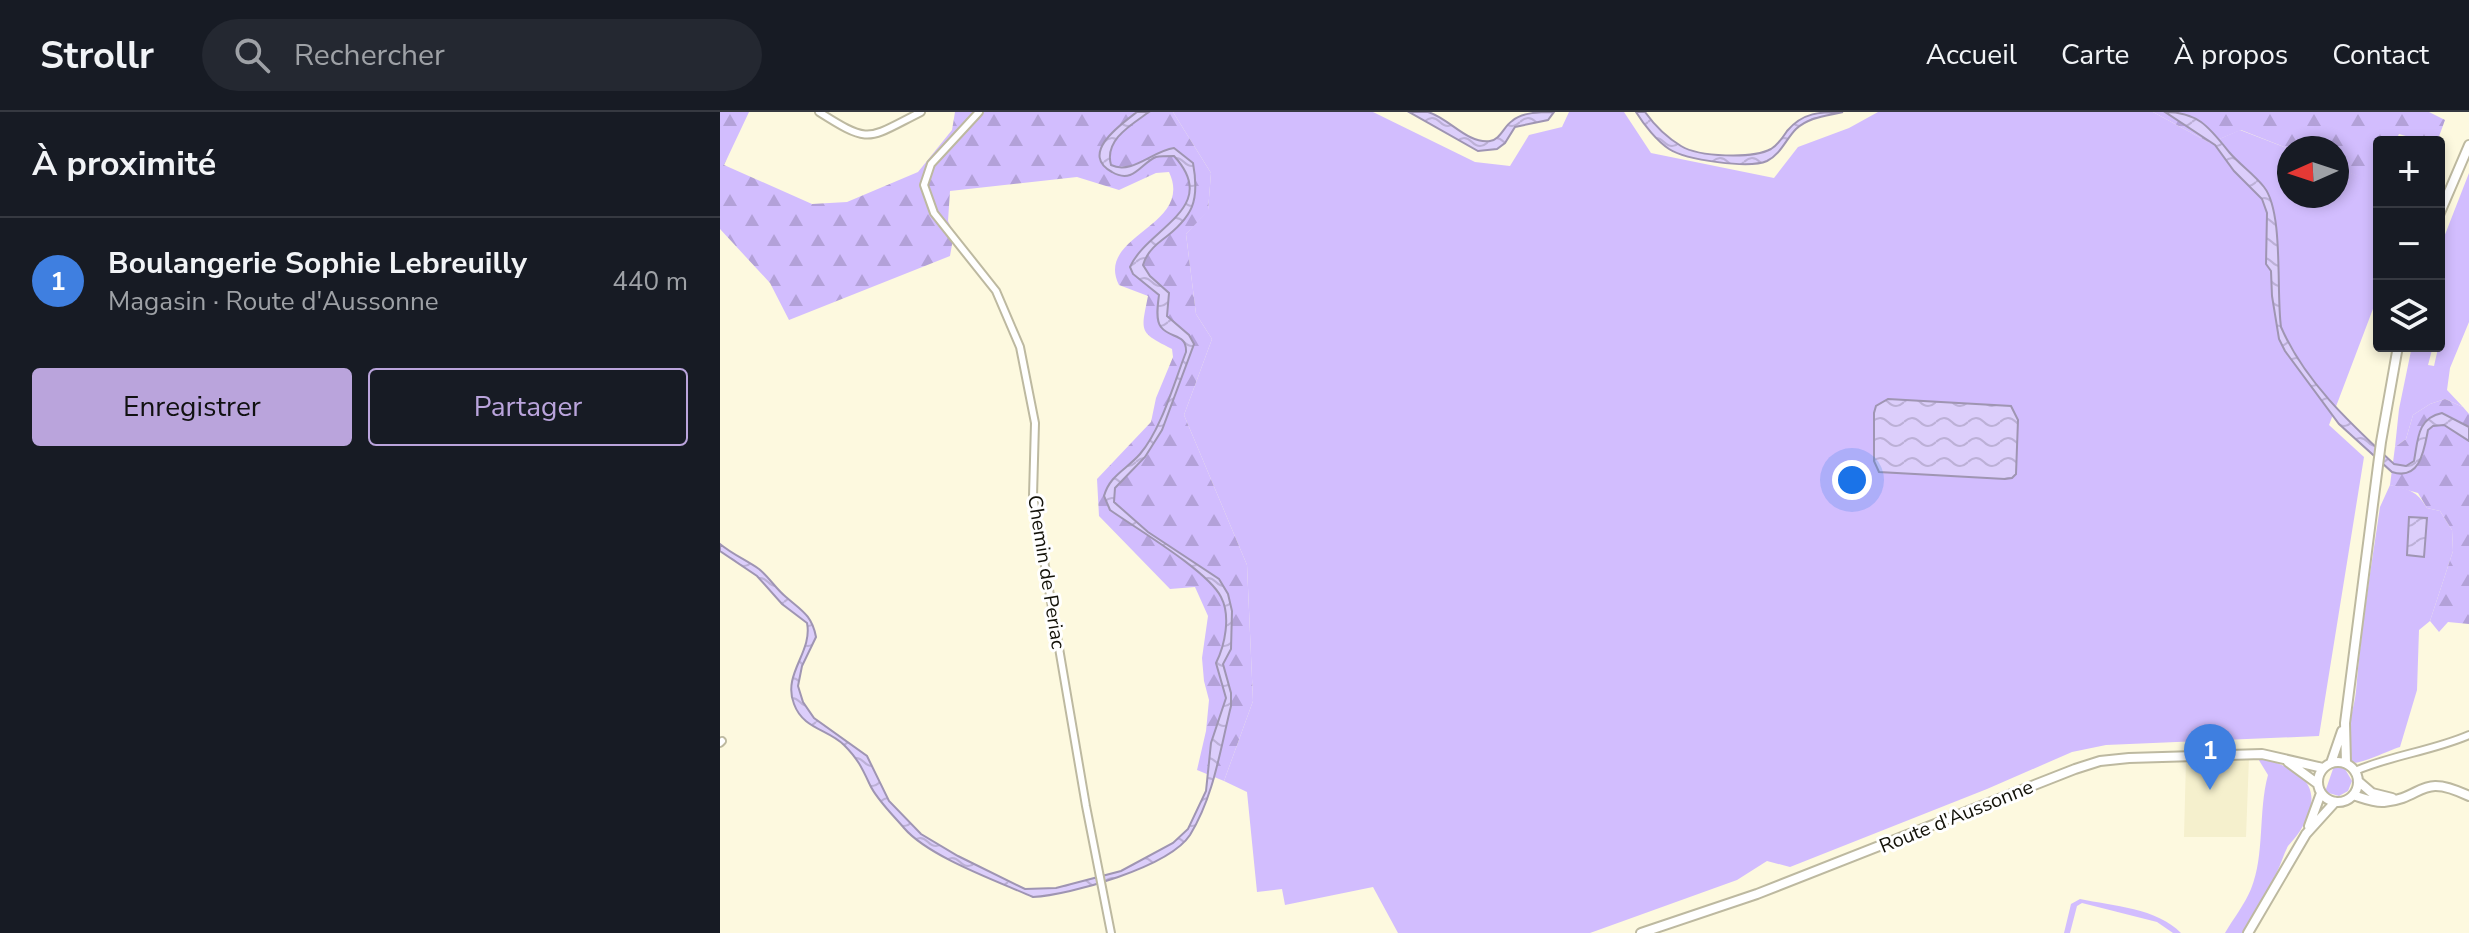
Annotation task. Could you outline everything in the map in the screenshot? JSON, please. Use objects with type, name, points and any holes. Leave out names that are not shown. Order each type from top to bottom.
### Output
[{"type":"main road","points":[[2442,208],[2469,145]]},
{"type":"main road","points":[[2397,352],[2381,442],[2345,723],[2346,763],[2355,771],[2358,781],[2372,793],[2397,799]]},
{"type":"main road","points":[[2306,834],[2319,788],[2345,723]]},
{"type":"main road","name":"Route d'Aussonne","points":[[1641,933],[1757,894],[2100,761],[2262,754],[2327,766]]},
{"type":"main road","points":[[2281,757],[2335,802],[2342,802],[2353,795],[2358,781]]},
{"type":"main road","points":[[2327,766],[2346,763]]},
{"type":"main road","points":[[2353,795],[2379,802],[2440,785],[2469,796]]},
{"type":"main road","points":[[2248,933],[2306,834],[2335,802]]},
{"type":"street","points":[[819,112],[853,134],[865,136],[877,134],[921,112]]},
{"type":"street","name":"Chemin de Periac","points":[[979,112],[931,164],[924,185],[934,213],[996,291],[1020,347],[1035,423],[1033,496],[1111,933]]},
{"type":"street","points":[[2355,771],[2469,735]]},
{"type":"shaded area","points":[[2249,757],[2246,837],[2184,837],[2186,760]]},
{"type":"green space","points":[[720,112],[749,112],[724,165],[812,204],[847,202],[918,172],[952,130],[955,112],[1173,112],[1211,173],[1208,211],[1186,234],[1196,314],[1212,339],[1184,415],[1247,565],[1253,701],[1224,781],[1197,770],[1209,700],[1202,658],[1208,616],[1195,587],[1170,589],[1099,516],[1097,479],[1151,422],[1156,398],[1173,357],[1172,349],[1153,339],[1145,330],[1148,296],[1119,285],[1115,268],[1120,254],[1169,206],[1173,191],[1169,172],[1156,173],[1119,190],[1077,177],[950,191],[948,221],[954,233],[950,256],[789,320],[770,283],[720,229]]},
{"type":"green space","points":[[1173,112],[1373,112],[1475,162],[1510,166],[1529,135],[1562,127],[1569,112],[1624,112],[1651,153],[1774,178],[1798,147],[1849,128],[1878,112],[2153,112],[2210,143],[2240,130],[2277,144],[2277,208],[2349,208],[2349,172],[2373,181],[2373,309],[2329,425],[2364,457],[2319,736],[2106,745],[2072,752],[1790,867],[1767,861],[1737,880],[1590,933],[1398,933],[1373,887],[1285,905],[1282,889],[1257,892],[1247,792],[1224,781],[1253,701],[1247,565],[1184,415],[1212,339],[1196,314],[1186,234],[1208,210],[1211,173]],"holes":[[[1888,399],[2011,406],[2005,479],[1879,472]]]},
{"type":"green space","points":[[2153,112],[2429,112],[2445,120],[2439,136],[2373,136],[2373,182],[2349,173],[2349,136],[2277,136],[2277,144],[2241,130],[2210,143]]},
{"type":"green space","points":[[2469,173],[2469,322],[2450,368],[2447,390],[2463,407],[2445,399],[2430,404],[2413,415],[2406,439],[2395,447],[2411,352],[2431,352],[2428,365],[2434,366],[2437,352],[2445,352],[2445,235]]},
{"type":"green space","points":[[2445,399],[2463,407],[2469,414],[2469,624],[2448,622],[2439,632],[2430,621],[2453,551],[2452,530],[2440,511],[2427,508],[2418,493],[2390,485],[2395,447],[2406,439],[2413,415]]},
{"type":"green space","points":[[2390,485],[2412,492],[2427,508],[2440,511],[2452,530],[2453,551],[2430,621],[2419,630],[2417,690],[2400,747],[2353,763],[2348,746],[2349,727],[2380,507]]},
{"type":"green space","points":[[2257,757],[2297,773],[2310,790],[2311,802],[2300,831],[2288,846],[2278,871],[2242,933],[2225,933],[2248,895],[2258,862],[2268,775]]},
{"type":"green space","points":[[2334,766],[2345,769],[2352,781],[2348,791],[2339,796],[2325,792]]},
{"type":"green space","points":[[2080,899],[2147,913],[2181,933],[2173,933],[2157,922],[2082,903],[2077,906],[2070,933],[2064,933],[2071,904]]},
{"type":"water","points":[[1137,112],[1149,112],[1115,141],[1111,148],[1111,165],[1127,167],[1174,148],[1193,163],[1195,188],[1192,207],[1181,224],[1156,245],[1143,265],[1169,293],[1167,316],[1189,335],[1194,344],[1162,430],[1145,457],[1115,488],[1114,502],[1148,532],[1219,579],[1228,594],[1232,611],[1231,649],[1223,664],[1231,693],[1231,706],[1205,805],[1190,835],[1179,847],[1118,877],[1070,891],[1033,897],[964,867],[915,839],[873,791],[849,750],[803,719],[791,693],[794,673],[806,644],[807,623],[782,604],[757,576],[720,551],[720,544],[759,569],[809,618],[816,637],[802,666],[798,686],[803,702],[814,718],[867,756],[889,801],[921,834],[1025,889],[1056,888],[1121,871],[1173,843],[1188,829],[1206,791],[1211,743],[1226,698],[1216,663],[1226,630],[1224,605],[1214,587],[1202,575],[1110,510],[1104,496],[1110,483],[1148,444],[1186,352],[1184,342],[1159,324],[1159,295],[1133,274],[1130,267],[1139,253],[1186,204],[1190,190],[1187,174],[1174,156],[1156,157],[1133,174],[1125,176],[1112,172],[1103,165],[1100,157],[1106,140]]},
{"type":"water","points":[[1409,112],[1428,112],[1474,139],[1490,141],[1516,118],[1532,113],[1554,112],[1548,120],[1515,127],[1497,149],[1478,151]]},
{"type":"water","points":[[1636,112],[1645,112],[1670,139],[1689,150],[1726,155],[1762,152],[1774,147],[1799,120],[1819,113],[1843,112],[1806,122],[1796,129],[1772,158],[1746,164],[1718,162],[1677,153],[1655,137]]},
{"type":"water","points":[[2165,112],[2186,115],[2202,123],[2264,187],[2270,199],[2277,233],[2281,327],[2303,366],[2330,401],[2394,464],[2406,466],[2414,461],[2423,425],[2442,413],[2469,427],[2469,441],[2444,425],[2433,426],[2428,430],[2425,447],[2415,468],[2401,474],[2392,472],[2339,424],[2279,339],[2271,271],[2266,264],[2267,213],[2262,199],[2234,171],[2215,145]]},
{"type":"water","points":[[1888,399],[2011,406],[2018,420],[2016,474],[2005,479],[1879,472],[1874,461],[1874,413],[1876,406]]},
{"type":"water","points":[[2409,517],[2427,518],[2424,557],[2407,555]]},
{"type":"place","name":"Boulangerie Sophie Lebreuilly","points":[[2210,790]]}]
